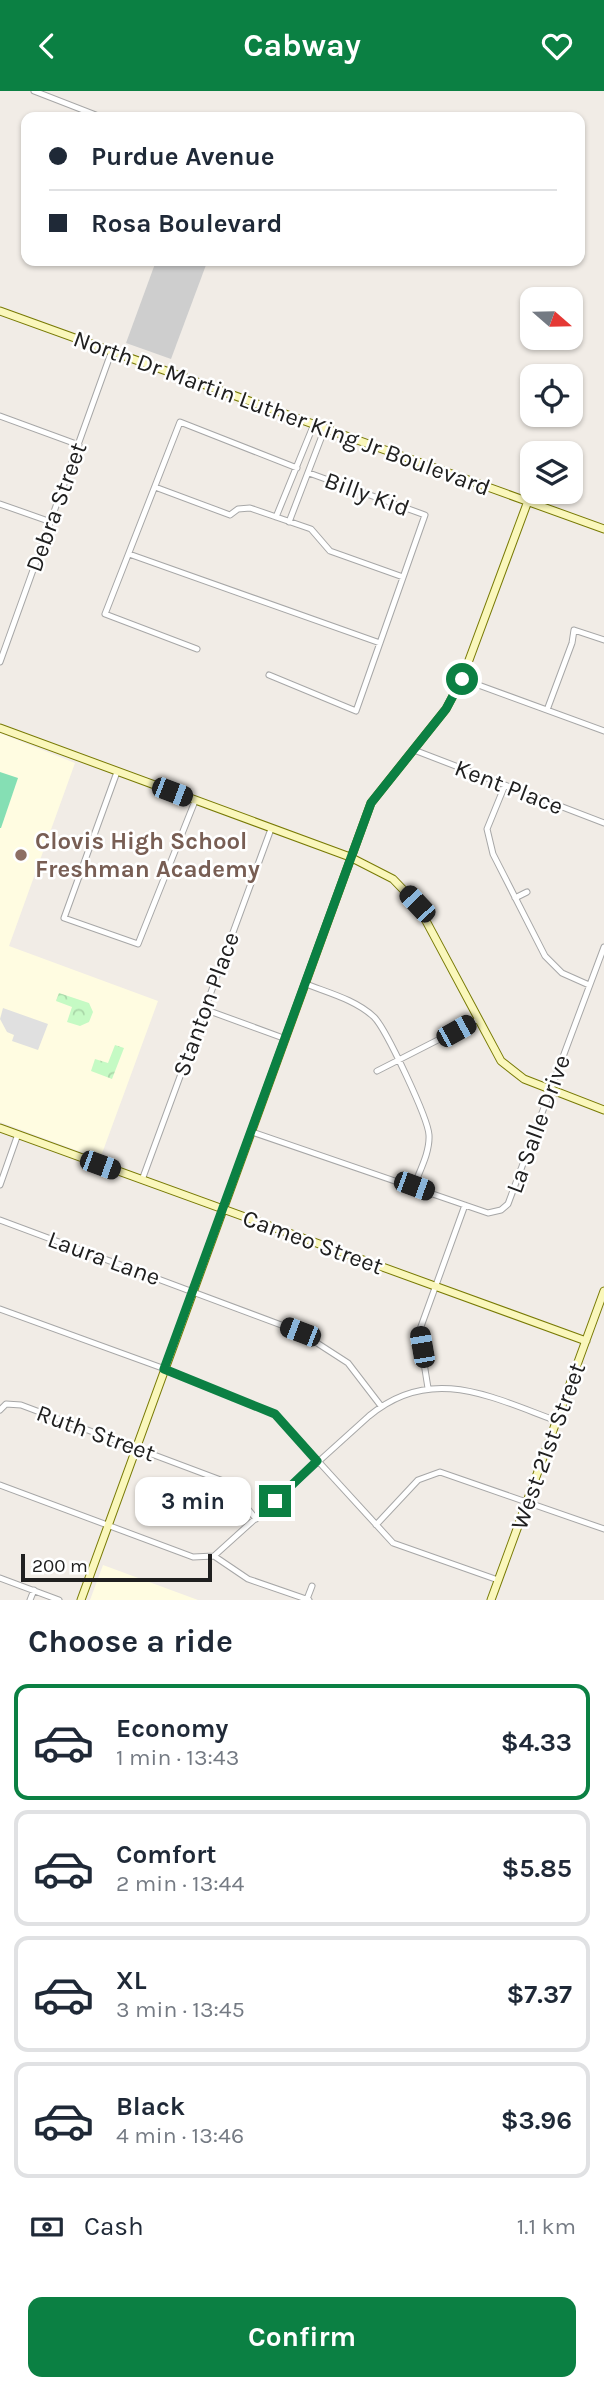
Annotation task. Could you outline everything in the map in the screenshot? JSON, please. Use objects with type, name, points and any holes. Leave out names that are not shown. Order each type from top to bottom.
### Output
[{"type":"street","points":[[34,91],[88,112]]},
{"type":"street","name":"North Dr Martin Luther King Jr Boulevard","points":[[0,311],[520,498]]},
{"type":"street","name":"Debra Street","points":[[0,662],[111,353]]},
{"type":"street","points":[[0,416],[79,445]]},
{"type":"street","points":[[197,649],[105,614],[180,422],[297,468]]},
{"type":"street","points":[[276,517],[314,424]]},
{"type":"street","points":[[289,522],[325,428]]},
{"type":"street","name":"Billy Kid","points":[[309,473],[425,515],[403,577]]},
{"type":"street","points":[[155,487],[230,515],[238,509],[250,508],[311,529],[330,551],[403,577],[356,711],[269,675]]},
{"type":"street","points":[[0,503],[51,522]]},
{"type":"street","points":[[81,1600],[371,803],[446,709],[462,679],[527,504]]},
{"type":"street","name":"North Dr Martin Luther King Jr Boulevard","points":[[536,504],[604,529]]},
{"type":"street","points":[[129,554],[380,643]]},
{"type":"street","points":[[547,710],[572,643],[573,630],[604,640]]},
{"type":"street","points":[[462,679],[604,731]]},
{"type":"street","points":[[0,728],[350,857],[393,879],[417,904],[501,1061],[524,1079],[604,1110]]},
{"type":"street","name":"Kent Place","points":[[414,750],[604,823]]},
{"type":"street","points":[[117,772],[64,918],[138,944],[195,801]]},
{"type":"street","points":[[505,785],[487,829],[493,854],[545,956],[562,974],[589,985]]},
{"type":"street","name":"Stanton Place","points":[[142,1180],[271,829]]},
{"type":"street","points":[[515,898],[527,892]]},
{"type":"street","name":"La Salle Drive","points":[[253,1132],[488,1213],[501,1210],[508,1204],[604,947]]},
{"type":"street","points":[[306,984],[351,1002],[375,1018],[398,1060],[429,1131],[428,1147],[414,1186]]},
{"type":"street","points":[[204,1009],[286,1039]]},
{"type":"street","points":[[377,1071],[477,1020]]},
{"type":"street","name":"Cameo Street","points":[[0,1128],[586,1341]]},
{"type":"street","points":[[0,1185],[18,1134]]},
{"type":"street","points":[[428,1388],[419,1332],[465,1205]]},
{"type":"street","name":"Laura Lane","points":[[0,1220],[194,1290],[300,1332],[348,1363],[381,1406]]},
{"type":"street","name":"West 21st Street","points":[[491,1600],[603,1296]]},
{"type":"street","points":[[0,1309],[164,1369],[275,1414],[393,1543],[498,1580]]},
{"type":"street","points":[[214,1556],[381,1406],[428,1388],[472,1390],[557,1421]]},
{"type":"street","name":"Ruth Street","points":[[0,1410],[6,1404],[21,1405],[226,1482],[257,1519]]},
{"type":"street","points":[[376,1525],[418,1481],[440,1472],[527,1500],[604,1529]]},
{"type":"street","points":[[0,1485],[193,1557],[214,1556],[248,1579],[308,1599],[312,1586]]},
{"type":"street","points":[[0,1578],[58,1600]]},
{"type":"street","points":[[30,1600],[34,1590]]},
{"type":"shaded area","points":[[154,266],[206,266],[171,359],[126,343]]},
{"type":"shaded area","points":[[0,733],[75,763],[9,946],[158,1001],[100,1159],[0,1122]]},
{"type":"shaded area","points":[[3,1008],[48,1024],[38,1050],[12,1041],[14,1035],[7,1032],[0,1019]]},
{"type":"shaded area","points":[[103,1565],[198,1600],[90,1600]]},
{"type":"green space","points":[[0,772],[18,778],[1,828],[0,828]]},
{"type":"green space","points":[[59,993],[89,1003],[93,1012],[89,1022],[80,1026],[67,1022],[72,1007],[56,1001]]},
{"type":"green space","points":[[115,1045],[124,1048],[112,1079],[91,1071],[95,1059],[108,1063]]},
{"type":"place","name":"Clovis High School Freshman Academy","points":[[21,855]]},
{"type":"route","points":[[275,1501],[317,1461],[275,1414],[164,1369],[253,1132],[371,803],[446,709],[462,679]]}]
